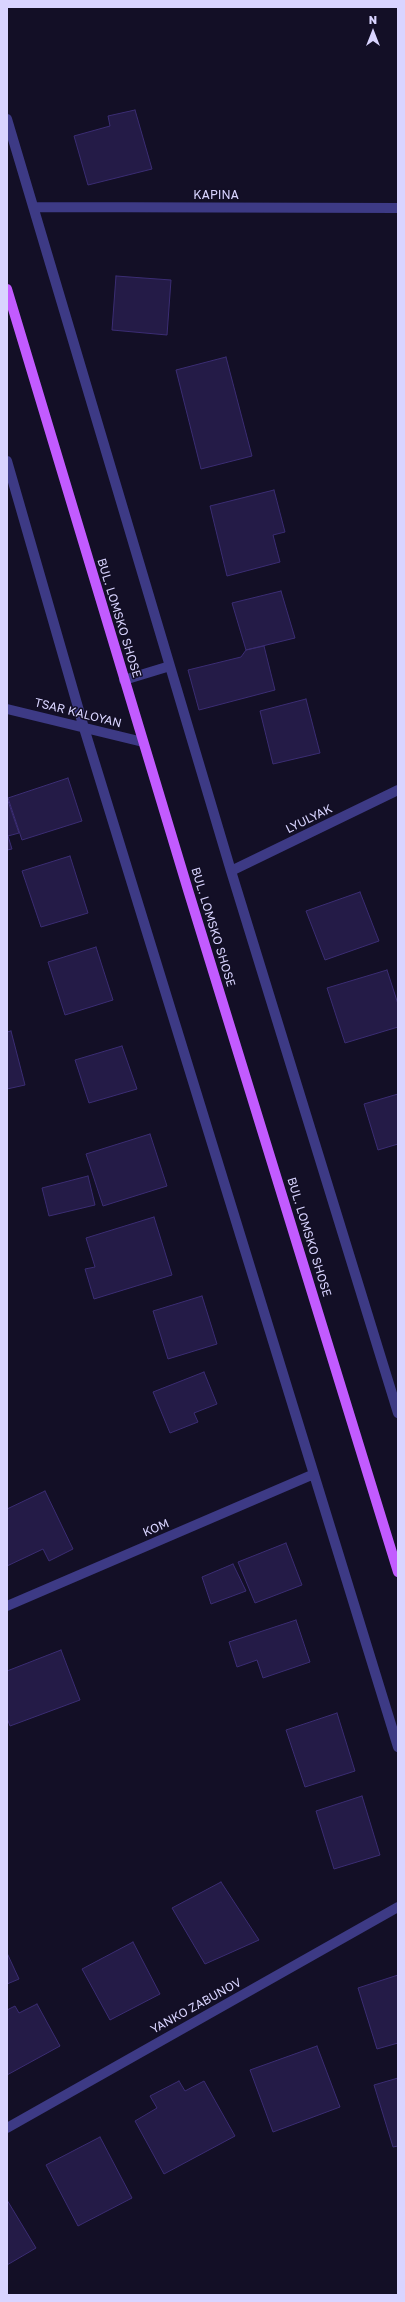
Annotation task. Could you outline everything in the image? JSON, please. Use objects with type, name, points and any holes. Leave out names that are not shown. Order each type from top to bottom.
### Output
[{"type":"main road","name":"BUL. LOMSKO SHOSE","points":[[7,289],[124,680],[398,1572]]},
{"type":"street","points":[[7,119],[231,871],[398,1413]]},
{"type":"street","name":"KAPINA","points":[[34,207],[398,208]]},
{"type":"street","points":[[7,461],[84,728],[398,1747]]},
{"type":"street","points":[[124,680],[170,666]]},
{"type":"street","name":"TSAR KALOYAN","points":[[7,709],[143,742]]},
{"type":"street","name":"LYULYAK","points":[[231,871],[398,790]]},
{"type":"street","name":"KOM","points":[[7,1606],[314,1474]]},
{"type":"street","name":"YANKO ZABUNOV","points":[[7,2128],[398,1907]]},
{"type":"building","points":[[135,110],[152,169],[88,185],[74,136],[110,126],[108,116]]},
{"type":"building","points":[[116,276],[171,280],[167,335],[112,330]]},
{"type":"building","points":[[226,357],[252,456],[201,469],[176,370]]},
{"type":"building","points":[[274,490],[285,532],[273,535],[280,562],[227,576],[210,506]]},
{"type":"building","points":[[281,591],[295,638],[246,650],[232,603]]},
{"type":"building","points":[[264,646],[275,690],[199,710],[188,670],[241,657],[246,650]]},
{"type":"building","points":[[306,699],[320,753],[273,764],[260,711]]},
{"type":"building","points":[[68,778],[82,821],[22,840],[8,798]]},
{"type":"building","points":[[7,798],[19,833],[8,836],[12,849],[7,850]]},
{"type":"building","points":[[70,856],[88,913],[41,927],[22,871]]},
{"type":"building","points":[[360,892],[379,941],[325,960],[306,911]]},
{"type":"building","points":[[96,947],[113,1000],[65,1015],[48,962]]},
{"type":"building","points":[[387,970],[398,1004],[398,1027],[345,1043],[327,988]]},
{"type":"building","points":[[11,1031],[25,1085],[7,1089],[7,1032]]},
{"type":"building","points":[[122,1046],[137,1089],[89,1103],[75,1060]]},
{"type":"building","points":[[398,1094],[398,1144],[378,1150],[364,1104]]},
{"type":"building","points":[[150,1134],[167,1186],[103,1206],[86,1154]]},
{"type":"building","points":[[88,1176],[95,1205],[49,1216],[42,1188]]},
{"type":"building","points":[[154,1217],[172,1275],[94,1299],[85,1269],[95,1267],[86,1238]]},
{"type":"building","points":[[202,1296],[217,1344],[168,1359],[153,1311]]},
{"type":"building","points":[[204,1372],[217,1404],[194,1413],[198,1422],[170,1433],[153,1392]]},
{"type":"building","points":[[45,1491],[73,1549],[49,1561],[43,1549],[7,1566],[7,1509]]},
{"type":"building","points":[[286,1543],[302,1585],[255,1603],[238,1562]]},
{"type":"building","points":[[233,1564],[246,1591],[211,1604],[202,1577]]},
{"type":"building","points":[[296,1620],[310,1662],[263,1678],[257,1660],[237,1667],[229,1642]]},
{"type":"building","points":[[61,1650],[80,1700],[10,1726],[7,1718],[7,1671]]},
{"type":"building","points":[[337,1713],[355,1771],[305,1787],[286,1730]]},
{"type":"building","points":[[362,1796],[380,1855],[334,1869],[316,1811]]},
{"type":"building","points":[[221,1882],[259,1940],[205,1964],[172,1908]]},
{"type":"building","points":[[133,1942],[160,1994],[110,2020],[82,1969]]},
{"type":"building","points":[[7,1953],[19,1979],[7,1984]]},
{"type":"building","points":[[398,1975],[398,2043],[377,2049],[358,1988]]},
{"type":"building","points":[[37,2004],[60,2046],[7,2075],[7,2010],[15,2006],[19,2013]]},
{"type":"building","points":[[317,2046],[340,2107],[273,2132],[250,2070]]},
{"type":"building","points":[[398,2078],[398,2146],[393,2147],[374,2085]]},
{"type":"building","points":[[179,2081],[185,2091],[204,2081],[235,2136],[164,2174],[135,2121],[157,2108],[150,2096]]},
{"type":"building","points":[[100,2137],[132,2198],[78,2226],[46,2165]]},
{"type":"building","points":[[7,2200],[36,2248],[7,2265]]}]
